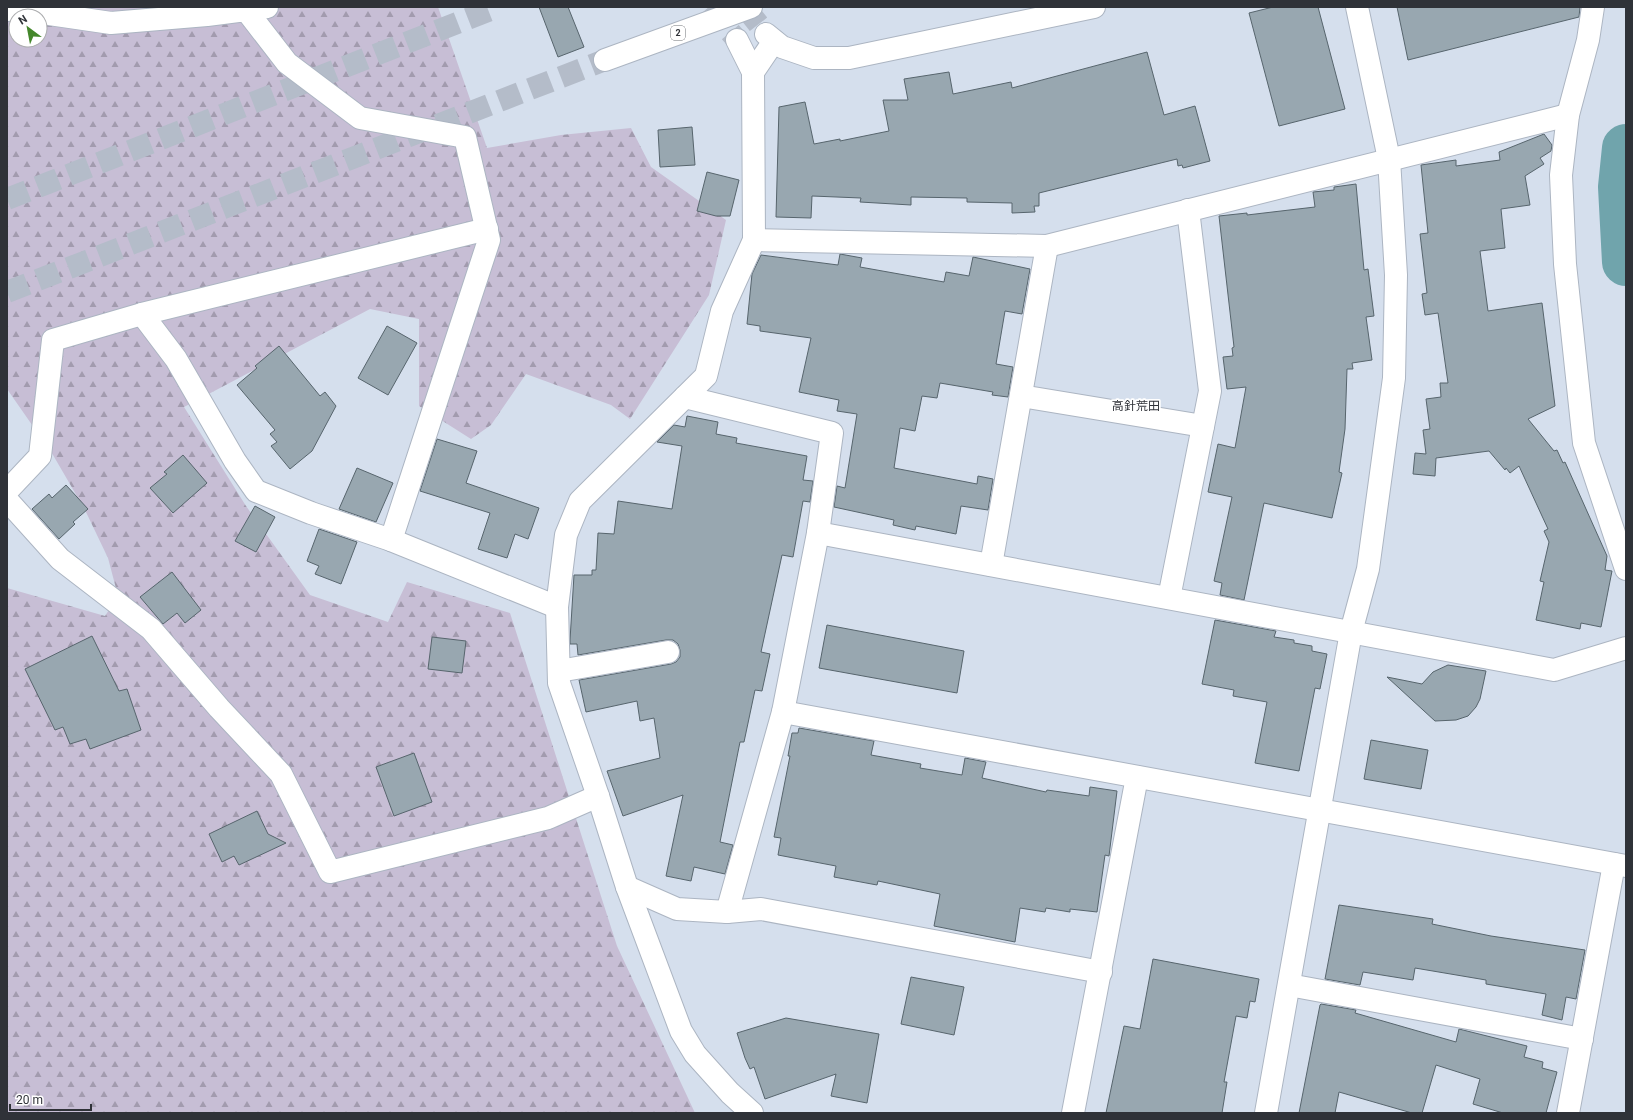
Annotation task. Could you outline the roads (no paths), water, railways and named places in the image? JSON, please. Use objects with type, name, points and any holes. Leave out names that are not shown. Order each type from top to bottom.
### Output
[{"type":"main road","points":[[7,10],[15,9],[111,22],[207,15],[267,7]]},
{"type":"main road","name":"2","points":[[605,60],[751,7]]},
{"type":"main road","points":[[753,72],[770,37],[782,47],[814,58],[849,58],[1094,7]]},
{"type":"main road","points":[[1266,1113],[1351,632],[1368,569],[1394,378],[1396,275],[1389,159],[1357,7]]},
{"type":"main road","points":[[1593,7],[1588,40],[1568,115],[1561,175],[1565,256],[1573,350],[1584,443],[1626,569]]},
{"type":"main road","points":[[246,10],[287,63],[360,118],[465,138],[489,240],[391,540]]},
{"type":"main road","points":[[737,40],[753,72],[754,240],[722,311],[706,376],[580,501],[566,535],[557,608],[559,683],[598,796],[627,887],[682,1031],[695,1054],[730,1093],[752,1113]]},
{"type":"main road","points":[[754,240],[1047,246],[1568,115]]},
{"type":"main road","points":[[1169,598],[1210,391],[1188,210]]},
{"type":"main road","points":[[7,491],[40,456],[53,340],[142,314],[487,229]]},
{"type":"main road","points":[[991,565],[1047,246]]},
{"type":"main road","points":[[142,314],[176,359],[235,461],[256,491],[391,540],[557,608]]},
{"type":"main road","points":[[1021,396],[1203,426]]},
{"type":"main road","points":[[685,397],[832,433],[818,533],[783,712],[727,912]]},
{"type":"main road","points":[[7,500],[60,560],[151,630],[219,708],[281,774],[330,872],[548,818],[598,796]]},
{"type":"main road","points":[[818,533],[1554,670],[1626,648]]},
{"type":"main road","points":[[558,671],[668,652]]},
{"type":"main road","points":[[783,712],[1620,865],[1582,1039],[1568,1113]]},
{"type":"main road","points":[[1073,1113],[1137,777]]},
{"type":"main road","points":[[627,887],[678,909],[727,912],[761,909],[1100,972]]},
{"type":"main road","points":[[1289,985],[1582,1039]]},
{"type":"waterway","points":[[1626,148],[1622,187],[1626,262]]},
{"type":"tunnel","points":[[7,199],[498,7]]},
{"type":"tunnel","points":[[709,7],[737,40]]},
{"type":"tunnel","points":[[745,7],[766,34]]},
{"type":"tunnel","points":[[7,292],[605,60]]},
{"type":"district","name":"高針荒田","points":[[1136,406]]}]
